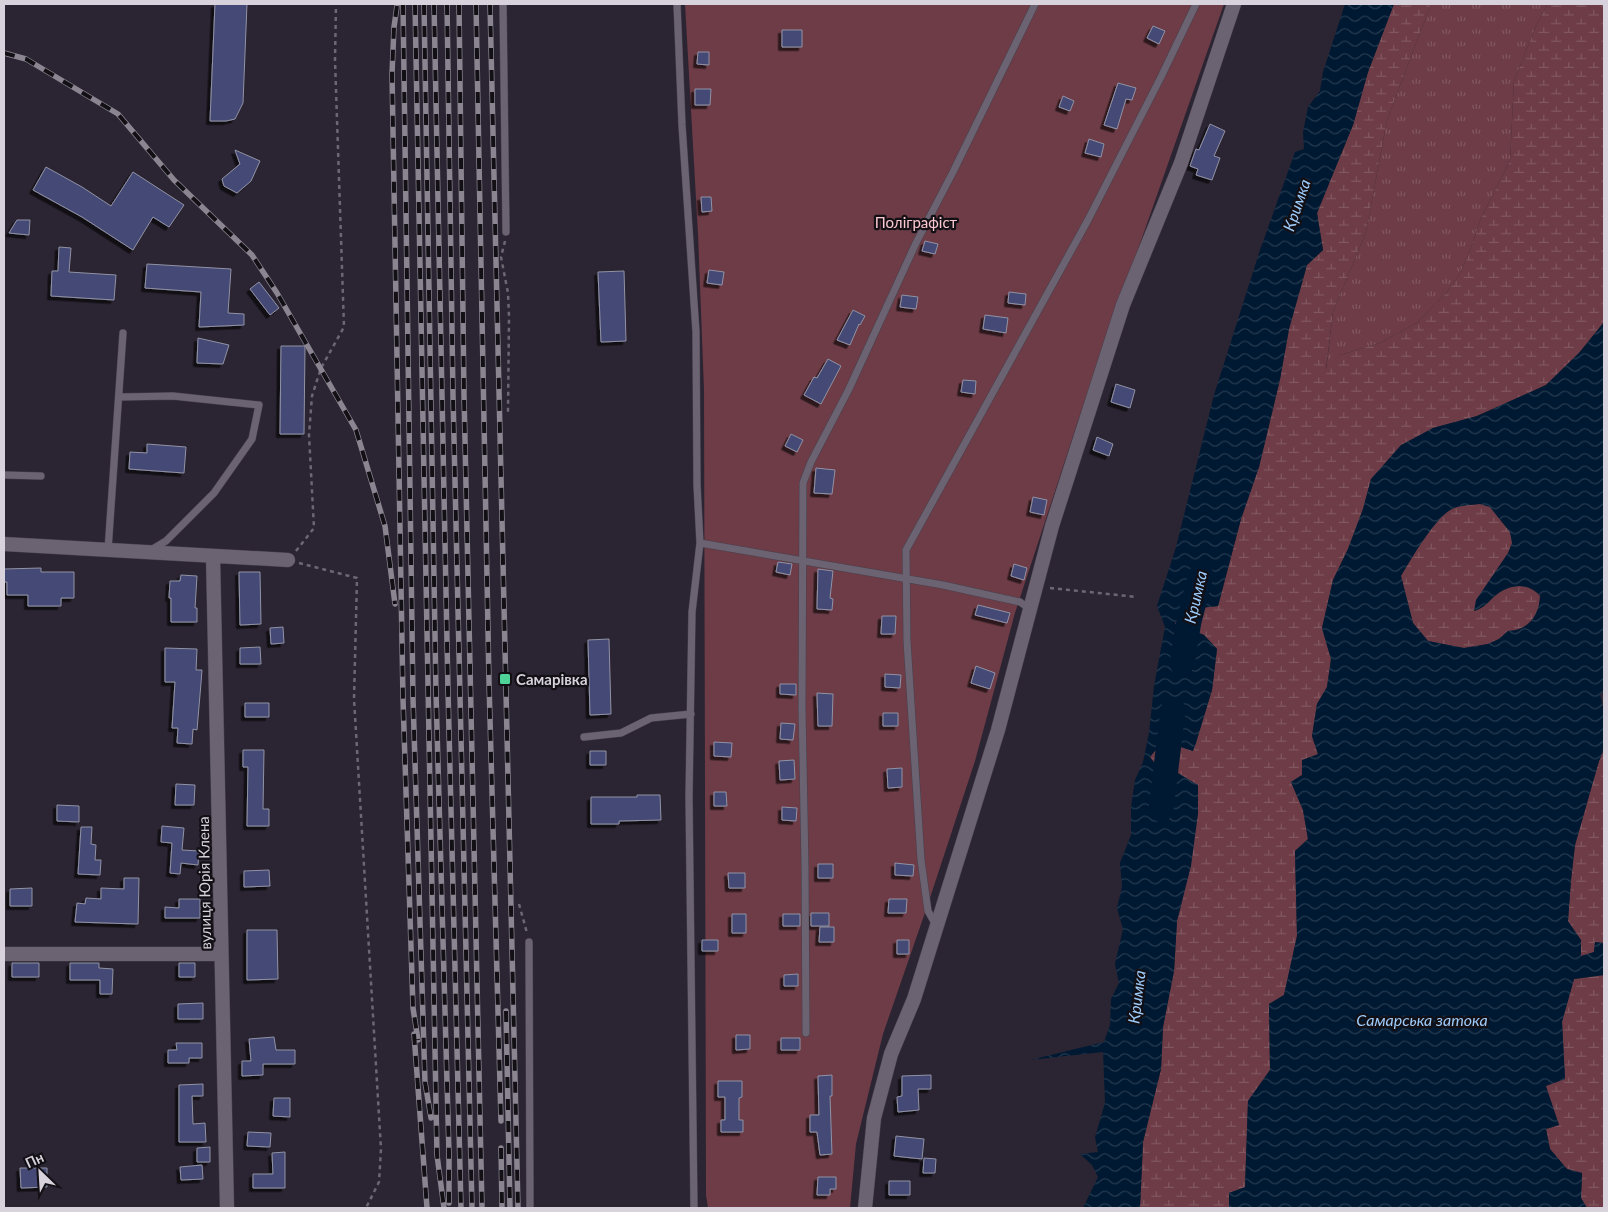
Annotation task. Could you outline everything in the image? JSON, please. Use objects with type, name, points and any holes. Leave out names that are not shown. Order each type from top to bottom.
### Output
[{"type":"street","points":[[865,1208],[874,1118],[891,1054],[914,999],[998,730],[1052,526],[1122,305],[1181,163],[1234,4]]},
{"type":"street","points":[[4,544],[288,560]]},
{"type":"street","name":"вулиця Юрія Клена","points":[[213,556],[227,1208]]},
{"type":"street","points":[[4,954],[221,954]]},
{"type":"lane","points":[[503,4],[506,232]]},
{"type":"lane","points":[[677,4],[682,125],[696,332],[697,485],[700,543],[692,612],[689,797],[694,1208]]},
{"type":"lane","points":[[806,1033],[801,560],[803,483],[811,462],[849,389],[916,243],[1036,4]]},
{"type":"lane","points":[[936,925],[928,911],[921,860],[907,641],[906,550],[1088,220],[1196,4]]},
{"type":"lane","points":[[108,550],[123,332]]},
{"type":"lane","points":[[119,397],[173,396],[259,405],[252,439],[214,493],[166,541],[146,552]]},
{"type":"lane","points":[[4,475],[41,476]]},
{"type":"lane","points":[[700,543],[906,579],[1020,602],[1030,609]]},
{"type":"lane","points":[[584,737],[621,733],[651,718],[691,714]]},
{"type":"lane","points":[[529,942],[530,1208]]},
{"type":"path","points":[[336,4],[335,60],[344,327],[322,368],[312,396],[309,435],[314,528],[288,560],[357,578],[354,699],[381,1149],[378,1182],[366,1208]]},
{"type":"path","points":[[506,232],[501,257],[508,293],[508,413]]},
{"type":"path","points":[[1036,586],[1137,597]]},
{"type":"path","points":[[519,904],[529,942]]},
{"type":"green space","name":"Поліграфіст","points":[[685,4],[1224,4],[1082,409],[1015,613],[975,761],[883,1034],[856,1144],[850,1208],[708,1208],[706,1195],[704,390],[698,234]]},
{"type":"green space","points":[[1394,4],[1431,4],[1387,120],[1366,232],[1333,312],[1326,369],[1340,355],[1380,343],[1418,322],[1447,292],[1459,275],[1468,256],[1481,218],[1510,161],[1514,81],[1536,26],[1548,4],[1604,4],[1604,322],[1579,353],[1546,385],[1477,416],[1433,428],[1371,479],[1363,509],[1348,549],[1333,580],[1322,628],[1331,659],[1327,687],[1317,704],[1312,736],[1318,754],[1302,775],[1291,782],[1303,810],[1308,839],[1295,851],[1297,936],[1284,995],[1269,1004],[1270,1070],[1248,1101],[1245,1188],[1229,1193],[1229,1208],[1140,1208],[1143,1142],[1161,1069],[1163,1027],[1174,971],[1177,921],[1183,897],[1165,777],[1150,757],[1163,741],[1193,751],[1212,690],[1217,649],[1204,635],[1175,624],[1181,610],[1218,606],[1241,519],[1259,467],[1280,380],[1289,329],[1307,265],[1323,250],[1317,213],[1353,125],[1368,72]]},
{"type":"green space","points":[[1431,4],[1548,4],[1536,26],[1514,81],[1510,161],[1481,218],[1468,256],[1459,275],[1447,292],[1418,322],[1380,343],[1340,355],[1326,371],[1333,312],[1366,232],[1387,120]]},
{"type":"green space","points":[[1481,504],[1490,507],[1510,532],[1513,543],[1474,611],[1485,606],[1505,589],[1516,586],[1531,589],[1540,596],[1538,609],[1532,621],[1527,625],[1508,631],[1499,639],[1488,644],[1464,648],[1428,641],[1413,623],[1401,576],[1423,540],[1443,515],[1457,507]]},
{"type":"green space","points":[[1604,750],[1604,943],[1595,942],[1594,952],[1581,956],[1568,921],[1571,880],[1575,845],[1599,761]]},
{"type":"green space","points":[[1604,975],[1604,1208],[1587,1208],[1581,1198],[1582,1173],[1567,1169],[1550,1149],[1546,1129],[1559,1125],[1545,1086],[1565,1079],[1562,1021],[1574,979]]},
{"type":"water","points":[[1345,4],[1394,4],[1368,72],[1353,125],[1317,213],[1323,250],[1307,265],[1289,329],[1280,379],[1259,467],[1241,519],[1218,606],[1181,610],[1175,624],[1204,635],[1217,649],[1212,690],[1196,743],[1193,751],[1163,741],[1150,757],[1165,777],[1178,773],[1198,785],[1198,814],[1191,866],[1177,921],[1174,971],[1163,1027],[1161,1069],[1143,1142],[1140,1208],[1083,1208],[1098,1177],[1092,1165],[1080,1154],[1098,1152],[1095,1137],[1105,1103],[1103,1052],[1030,1060],[1104,1042],[1110,1025],[1111,999],[1119,983],[1115,964],[1123,929],[1117,908],[1122,887],[1120,863],[1131,835],[1131,807],[1135,780],[1143,762],[1149,733],[1154,686],[1165,627],[1157,606],[1176,547],[1214,395],[1260,250],[1295,152],[1304,149],[1303,132],[1308,107],[1320,91],[1323,72]]},
{"type":"water","name":"Самарська затока","points":[[1604,322],[1604,690],[1600,695],[1605,719],[1605,737],[1575,845],[1568,921],[1581,940],[1581,956],[1594,952],[1595,942],[1604,943],[1604,975],[1574,979],[1562,1022],[1565,1079],[1546,1086],[1559,1125],[1546,1129],[1550,1149],[1567,1169],[1582,1173],[1581,1198],[1587,1208],[1229,1208],[1229,1193],[1245,1187],[1248,1101],[1270,1070],[1269,1004],[1284,995],[1297,936],[1295,851],[1308,839],[1303,810],[1291,782],[1302,775],[1302,760],[1318,754],[1312,736],[1317,704],[1327,687],[1331,659],[1322,628],[1333,580],[1348,549],[1363,509],[1371,479],[1401,445],[1433,428],[1477,416],[1546,385],[1579,353]],"holes":[[[1480,504],[1490,507],[1510,532],[1512,543],[1508,553],[1476,600],[1474,611],[1505,589],[1516,586],[1526,587],[1540,595],[1538,609],[1527,625],[1508,631],[1499,639],[1488,644],[1464,648],[1428,641],[1413,623],[1401,576],[1430,531],[1450,510],[1461,506]]]},
{"type":"building","points":[[215,4],[247,4],[243,103],[235,119],[226,121],[210,121]]},
{"type":"building","points":[[1153,26],[1165,31],[1159,44],[1147,38]]},
{"type":"building","points":[[782,30],[802,30],[802,47],[782,47]]},
{"type":"building","points":[[698,52],[709,52],[709,65],[697,64]]},
{"type":"building","points":[[1118,83],[1136,88],[1132,100],[1126,99],[1117,129],[1104,125]]},
{"type":"building","points":[[695,89],[711,89],[710,105],[695,105]]},
{"type":"building","points":[[1063,96],[1074,101],[1070,111],[1059,107]]},
{"type":"building","points":[[1210,124],[1225,131],[1214,156],[1220,158],[1212,180],[1196,175],[1198,169],[1190,166],[1196,149],[1199,150]]},
{"type":"building","points":[[1089,139],[1104,144],[1101,157],[1085,153]]},
{"type":"building","points":[[235,150],[260,161],[251,181],[237,193],[224,186],[222,179],[240,164]]},
{"type":"building","points":[[46,167],[111,206],[133,172],[184,205],[169,227],[153,217],[133,250],[82,217],[33,190]]},
{"type":"building","points":[[701,197],[711,197],[712,211],[702,212]]},
{"type":"building","points":[[17,220],[30,220],[29,235],[9,233]]},
{"type":"building","points":[[925,241],[938,244],[935,254],[922,251]]},
{"type":"building","points":[[59,247],[71,248],[69,272],[116,275],[114,300],[51,296],[52,271],[58,271]]},
{"type":"building","points":[[147,264],[231,269],[228,313],[244,314],[244,325],[199,327],[201,292],[145,288]]},
{"type":"building","points":[[709,270],[724,272],[722,285],[707,283]]},
{"type":"building","points":[[624,271],[626,341],[601,342],[598,272]]},
{"type":"building","points":[[259,282],[279,308],[270,315],[250,289]]},
{"type":"building","points":[[1009,292],[1026,294],[1025,305],[1008,303]]},
{"type":"building","points":[[902,295],[918,297],[916,309],[900,307]]},
{"type":"building","points":[[853,310],[865,316],[859,324],[850,345],[837,340]]},
{"type":"building","points":[[985,315],[1008,318],[1006,333],[983,329]]},
{"type":"building","points":[[198,338],[229,345],[223,364],[197,363]]},
{"type":"building","points":[[281,346],[305,346],[304,434],[280,434]]},
{"type":"building","points":[[828,359],[841,366],[821,404],[804,395],[814,377],[817,378]]},
{"type":"building","points":[[963,380],[976,381],[975,394],[961,392]]},
{"type":"building","points":[[1116,384],[1135,390],[1130,408],[1111,402]]},
{"type":"building","points":[[791,434],[803,440],[797,452],[785,446]]},
{"type":"building","points":[[1097,437],[1113,444],[1109,456],[1093,450]]},
{"type":"building","points":[[147,444],[186,447],[184,473],[129,469],[130,452],[147,453]]},
{"type":"building","points":[[816,468],[835,470],[832,494],[814,493]]},
{"type":"building","points":[[1033,497],[1047,500],[1044,515],[1030,512]]},
{"type":"building","points":[[778,562],[792,564],[790,575],[776,572]]},
{"type":"building","points":[[1014,564],[1027,568],[1024,580],[1011,576]]},
{"type":"building","points":[[41,568],[41,572],[74,572],[74,598],[61,598],[61,606],[28,606],[28,595],[7,595],[4,569]]},
{"type":"building","points":[[818,569],[833,571],[830,598],[833,599],[832,610],[817,609]]},
{"type":"building","points":[[239,572],[260,572],[261,624],[240,625]]},
{"type":"building","points":[[181,575],[197,576],[195,608],[197,608],[197,622],[171,622],[170,581],[180,581]]},
{"type":"building","points":[[978,605],[1010,613],[1007,623],[975,615]]},
{"type":"building","points":[[882,616],[896,616],[895,634],[881,634]]},
{"type":"building","points":[[283,627],[284,643],[271,644],[270,628]]},
{"type":"building","points":[[609,639],[611,714],[590,715],[588,640]]},
{"type":"building","points":[[260,647],[261,664],[240,664],[240,648]]},
{"type":"building","points":[[165,648],[197,649],[196,670],[202,670],[197,730],[193,729],[192,744],[177,743],[178,728],[172,728],[175,682],[165,682]]},
{"type":"building","points":[[976,666],[995,673],[990,689],[971,683]]},
{"type":"building","points":[[885,674],[901,675],[900,688],[885,687]]},
{"type":"building","points":[[780,684],[796,684],[796,695],[780,694]]},
{"type":"building","points":[[817,693],[833,694],[832,726],[818,726]]},
{"type":"building","points":[[245,703],[269,703],[269,717],[245,717]]},
{"type":"building","points":[[883,713],[898,713],[898,726],[883,726]]},
{"type":"building","points":[[781,723],[795,724],[793,740],[780,739]]},
{"type":"building","points":[[714,742],[732,743],[731,757],[714,756]]},
{"type":"building","points":[[243,750],[264,750],[263,809],[269,809],[269,826],[247,826],[248,767],[243,767]]},
{"type":"building","points":[[590,751],[606,751],[606,765],[590,765]]},
{"type":"building","points":[[794,760],[795,779],[780,780],[779,761]]},
{"type":"building","points":[[902,768],[902,787],[888,788],[887,769]]},
{"type":"building","points":[[176,784],[195,785],[194,805],[175,805]]},
{"type":"building","points":[[714,792],[726,792],[727,806],[714,806]]},
{"type":"building","points":[[637,795],[660,795],[661,820],[619,821],[619,824],[591,824],[591,797],[637,797]]},
{"type":"building","points":[[57,805],[79,806],[79,822],[57,821]]},
{"type":"building","points":[[782,807],[797,808],[796,821],[782,820]]},
{"type":"building","points":[[162,826],[184,828],[182,850],[199,851],[198,865],[181,863],[180,874],[170,873],[172,843],[161,842]]},
{"type":"building","points":[[81,827],[92,827],[91,844],[96,845],[95,860],[101,860],[100,875],[78,874]]},
{"type":"building","points":[[895,863],[914,865],[913,876],[895,875]]},
{"type":"building","points":[[818,864],[833,864],[833,878],[818,878]]},
{"type":"building","points":[[269,870],[270,886],[244,887],[244,871]]},
{"type":"building","points":[[728,873],[745,873],[745,888],[729,888]]},
{"type":"building","points":[[124,878],[139,878],[138,924],[75,922],[77,903],[85,904],[86,898],[101,899],[101,888],[124,889]]},
{"type":"building","points":[[32,888],[32,906],[10,906],[10,889]]},
{"type":"building","points":[[179,899],[200,899],[200,918],[165,918],[165,907],[179,908]]},
{"type":"building","points":[[889,899],[907,899],[906,913],[888,913]]},
{"type":"building","points":[[811,913],[829,913],[829,926],[811,926]]},
{"type":"building","points":[[732,914],[746,914],[746,933],[732,933]]},
{"type":"building","points":[[783,914],[800,914],[800,926],[783,926]]},
{"type":"building","points":[[820,927],[834,927],[834,942],[819,942]]},
{"type":"building","points":[[247,930],[277,930],[278,979],[247,980]]},
{"type":"building","points":[[702,940],[718,940],[718,951],[702,951]]},
{"type":"building","points":[[897,940],[909,940],[909,954],[897,954]]},
{"type":"building","points":[[12,963],[39,963],[39,977],[12,977]]},
{"type":"building","points":[[70,963],[99,963],[99,968],[113,969],[112,994],[100,994],[100,980],[70,980]]},
{"type":"building","points":[[179,963],[195,963],[195,977],[179,977]]},
{"type":"building","points":[[798,974],[798,986],[784,986],[784,975]]},
{"type":"building","points":[[203,1003],[203,1019],[178,1019],[178,1004]]},
{"type":"building","points":[[736,1035],[750,1035],[750,1049],[736,1050]]},
{"type":"building","points":[[274,1037],[276,1050],[295,1050],[295,1064],[263,1064],[263,1075],[242,1076],[242,1061],[251,1061],[249,1039]]},
{"type":"building","points":[[781,1038],[800,1038],[800,1050],[781,1050]]},
{"type":"building","points":[[176,1043],[202,1043],[202,1058],[189,1058],[189,1063],[168,1063],[168,1050],[177,1050]]},
{"type":"building","points":[[832,1075],[832,1096],[830,1096],[832,1154],[820,1155],[817,1132],[810,1132],[810,1115],[819,1115],[818,1076]]},
{"type":"building","points":[[931,1075],[931,1089],[918,1089],[919,1110],[898,1112],[897,1097],[902,1096],[902,1076]]},
{"type":"building","points":[[718,1081],[742,1081],[742,1097],[739,1098],[739,1120],[743,1120],[743,1132],[721,1132],[721,1120],[725,1120],[725,1097],[718,1097]]},
{"type":"building","points":[[203,1084],[203,1096],[192,1096],[193,1124],[205,1123],[206,1142],[179,1142],[179,1085]]},
{"type":"building","points":[[274,1098],[290,1098],[290,1117],[273,1116]]},
{"type":"building","points":[[248,1132],[271,1133],[270,1147],[247,1146]]},
{"type":"building","points":[[896,1136],[924,1139],[922,1159],[894,1156]]},
{"type":"building","points":[[210,1147],[210,1162],[197,1162],[197,1148]]},
{"type":"building","points":[[285,1152],[285,1188],[253,1188],[253,1174],[273,1174],[272,1153]]},
{"type":"building","points":[[924,1158],[936,1159],[935,1173],[923,1173]]},
{"type":"building","points":[[202,1165],[203,1179],[181,1180],[180,1167]]},
{"type":"building","points":[[20,1168],[47,1168],[47,1187],[21,1188]]},
{"type":"building","points":[[818,1177],[836,1177],[836,1189],[830,1189],[830,1195],[817,1195]]},
{"type":"building","points":[[889,1181],[910,1181],[910,1195],[889,1195]]},
{"type":"waterway","name":"Кримка","points":[[1182,663],[1189,621],[1201,575]]},
{"type":"waterway","name":"Кримка","points":[[1161,809],[1173,710]]},
{"type":"railway","points":[[403,4],[413,698],[425,1082],[431,1118]]},
{"type":"railway","points":[[415,4],[437,1155],[444,1208]]},
{"type":"railway","points":[[424,4],[436,693],[449,1203]]},
{"type":"railway","points":[[434,4],[461,1208]]},
{"type":"railway","points":[[447,4],[453,396],[472,1208]]},
{"type":"railway","points":[[459,4],[464,395],[482,1208]]},
{"type":"railway","points":[[476,4],[489,682],[501,1121]]},
{"type":"railway","points":[[490,4],[518,1208]]},
{"type":"railway","points":[[397,6],[392,74],[403,699],[413,1008],[418,1040]]},
{"type":"railway","points":[[4,53],[26,59],[118,114],[174,180],[252,255],[277,293],[356,430],[385,526],[395,604]]},
{"type":"railway","points":[[506,1011],[510,1208]]},
{"type":"railway","points":[[414,1034],[427,1208]]},
{"type":"railway","points":[[501,1148],[502,1208]]},
{"type":"place","name":"Самарівка","points":[[505,679]]}]
